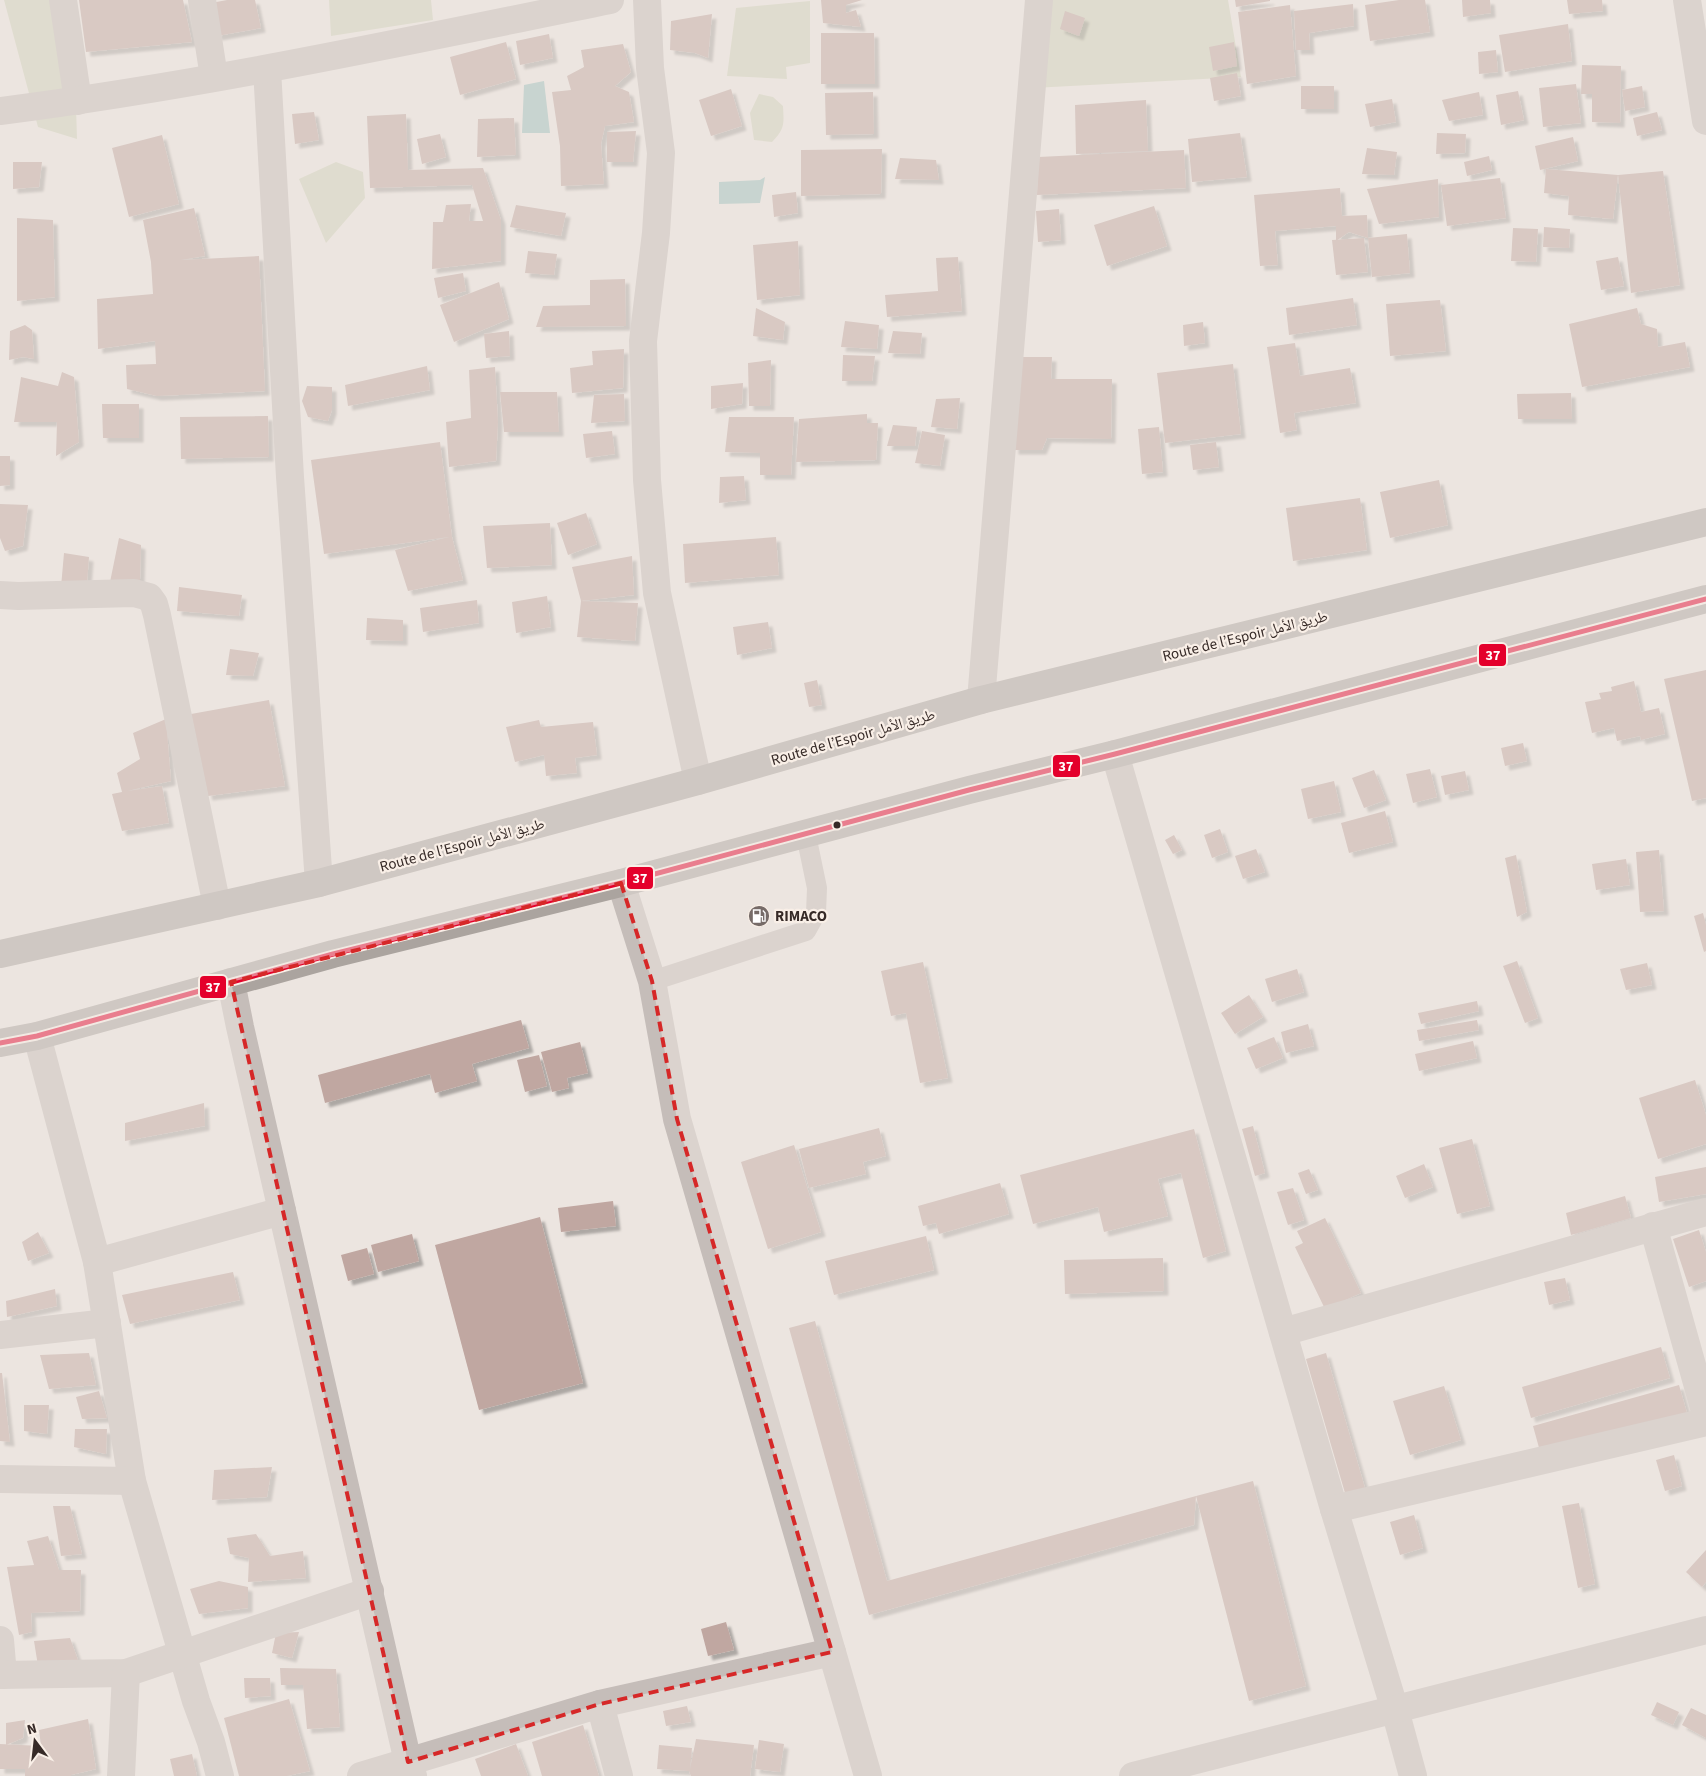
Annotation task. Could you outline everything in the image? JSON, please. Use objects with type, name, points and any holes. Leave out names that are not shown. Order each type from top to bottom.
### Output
[{"type":"highway","name":"Route de l’Espoir طريق الأمل","points":[[0,954],[319,883],[698,781],[981,700],[1706,522]]},
{"type":"highway","points":[[0,1042],[37,1036],[332,954],[621,883],[969,790],[1115,754],[1706,599]]},
{"type":"street","points":[[63,0],[78,101]]},
{"type":"street","points":[[202,0],[214,77]]},
{"type":"street","points":[[0,111],[78,101],[266,69],[610,0]]},
{"type":"street","points":[[647,0],[651,76],[661,153],[656,233],[643,341],[648,480],[657,593],[698,781]]},
{"type":"street","points":[[981,700],[1039,0]]},
{"type":"street","points":[[1687,0],[1706,121]]},
{"type":"street","points":[[266,69],[290,477],[319,883]]},
{"type":"street","points":[[0,595],[134,593],[149,597],[154,604],[217,906]]},
{"type":"street","points":[[1115,754],[1413,1776]]},
{"type":"street","points":[[621,883],[652,981],[677,1119],[868,1776]]},
{"type":"street","points":[[231,982],[411,1769]]},
{"type":"street","points":[[37,1036],[97,1262],[132,1482],[220,1776]]},
{"type":"street","points":[[97,1262],[282,1211]]},
{"type":"street","points":[[1283,1332],[1706,1212]]},
{"type":"street","points":[[1653,1226],[1706,1415]]},
{"type":"street","points":[[0,1335],[107,1323]]},
{"type":"street","points":[[1334,1509],[1706,1422]]},
{"type":"street","points":[[0,1478],[132,1482]]},
{"type":"street","points":[[0,1640],[2,1675],[126,1674],[370,1591]]},
{"type":"street","points":[[1133,1776],[1706,1630]]},
{"type":"street","points":[[361,1776],[411,1769],[600,1704],[832,1652]]},
{"type":"street","points":[[121,1776],[126,1674]]},
{"type":"street","points":[[600,1704],[619,1776]]},
{"type":"lane","points":[[652,981],[806,931],[816,913],[817,888],[806,835]]},
{"type":"highlighted area","points":[[621,883],[652,981],[677,1119],[832,1652],[600,1704],[408,1762],[231,982]]},
{"type":"green space","points":[[4,0],[65,0],[75,75],[77,139],[38,127]]},
{"type":"green space","points":[[329,0],[431,0],[433,20],[331,36]]},
{"type":"green space","points":[[1039,0],[1228,0],[1241,77],[1033,88]]},
{"type":"green space","points":[[810,1],[810,63],[786,67],[787,79],[727,76],[736,8]]},
{"type":"green space","points":[[759,94],[773,97],[783,106],[783,126],[772,142],[754,140],[750,113]]},
{"type":"green space","points":[[336,162],[363,172],[365,198],[326,243],[299,179]]},
{"type":"water","points":[[544,81],[550,133],[522,133],[524,85]]},
{"type":"water","points":[[765,177],[760,203],[719,204],[719,182],[760,180]]},
{"type":"building","points":[[79,0],[183,0],[192,42],[86,52]]},
{"type":"building","points":[[227,0],[255,0],[261,28],[217,36],[211,3]]},
{"type":"building","points":[[821,0],[862,0],[846,5],[846,13],[856,10],[861,27],[823,23]]},
{"type":"building","points":[[1235,0],[1270,0],[1270,1],[1236,7]]},
{"type":"building","points":[[1399,0],[1425,0],[1430,32],[1370,41],[1365,5]]},
{"type":"building","points":[[1462,0],[1490,0],[1491,13],[1463,17]]},
{"type":"building","points":[[1567,0],[1602,0],[1603,11],[1569,14]]},
{"type":"building","points":[[1353,4],[1354,26],[1309,33],[1310,50],[1296,50],[1294,11]]},
{"type":"building","points":[[1290,5],[1296,76],[1247,84],[1238,12]]},
{"type":"building","points":[[1065,11],[1085,18],[1079,36],[1060,29]]},
{"type":"building","points":[[712,14],[708,58],[695,53],[670,50],[671,21]]},
{"type":"building","points":[[1568,24],[1572,61],[1505,72],[1499,35]]},
{"type":"building","points":[[821,33],[874,33],[875,84],[821,84]]},
{"type":"building","points":[[549,34],[553,58],[520,65],[516,41]]},
{"type":"building","points":[[506,42],[516,79],[460,95],[450,57]]},
{"type":"building","points":[[1234,42],[1237,66],[1213,71],[1209,47]]},
{"type":"building","points":[[623,44],[631,72],[615,86],[629,92],[634,122],[605,126],[601,144],[604,184],[561,186],[560,146],[552,92],[571,90],[567,76],[584,67],[581,50]]},
{"type":"building","points":[[1496,50],[1498,72],[1479,74],[1478,52]]},
{"type":"building","points":[[1582,65],[1621,66],[1620,123],[1592,122],[1592,94],[1581,94]]},
{"type":"building","points":[[1237,73],[1241,96],[1214,101],[1210,78]]},
{"type":"building","points":[[1576,84],[1581,123],[1543,127],[1539,88]]},
{"type":"building","points":[[1301,86],[1334,86],[1334,109],[1301,109]]},
{"type":"building","points":[[1642,86],[1645,107],[1625,111],[1622,90]]},
{"type":"building","points":[[731,89],[742,126],[711,136],[699,100]]},
{"type":"building","points":[[1518,91],[1524,120],[1501,125],[1496,95]]},
{"type":"building","points":[[873,92],[874,134],[826,135],[825,93]]},
{"type":"building","points":[[1479,92],[1483,115],[1449,121],[1442,100]]},
{"type":"building","points":[[1392,99],[1396,122],[1370,127],[1365,104]]},
{"type":"building","points":[[1146,100],[1148,151],[1076,154],[1075,105]]},
{"type":"building","points":[[314,112],[319,140],[295,144],[292,114]]},
{"type":"building","points":[[1657,112],[1662,130],[1637,136],[1633,118]]},
{"type":"building","points":[[406,114],[408,170],[483,168],[501,220],[501,261],[432,269],[433,222],[443,222],[446,205],[471,204],[469,221],[483,221],[472,185],[370,188],[367,116]]},
{"type":"building","points":[[514,118],[516,155],[477,157],[478,119]]},
{"type":"building","points":[[636,131],[633,162],[607,162],[607,132]]},
{"type":"building","points":[[1240,133],[1247,177],[1192,182],[1188,139]]},
{"type":"building","points":[[1437,133],[1466,134],[1465,153],[1436,154]]},
{"type":"building","points":[[440,134],[446,157],[422,164],[417,139]]},
{"type":"building","points":[[162,135],[179,204],[129,217],[112,148]]},
{"type":"building","points":[[1573,137],[1578,161],[1540,170],[1535,146]]},
{"type":"building","points":[[1367,148],[1397,152],[1394,175],[1362,174]]},
{"type":"building","points":[[882,149],[881,194],[801,196],[801,150]]},
{"type":"building","points":[[1184,150],[1186,188],[1037,195],[1038,157]]},
{"type":"building","points":[[1489,156],[1492,170],[1467,176],[1464,162]]},
{"type":"building","points":[[900,158],[936,160],[939,180],[895,179]]},
{"type":"building","points":[[13,162],[42,162],[39,187],[13,189]]},
{"type":"building","points":[[1546,169],[1618,175],[1613,219],[1568,215],[1569,196],[1544,193]]},
{"type":"building","points":[[1663,171],[1680,285],[1631,293],[1618,175]]},
{"type":"building","points":[[1500,178],[1506,218],[1447,226],[1441,185]]},
{"type":"building","points":[[1438,179],[1439,217],[1379,224],[1367,189]]},
{"type":"building","points":[[1340,188],[1342,216],[1367,215],[1368,238],[1349,232],[1336,241],[1336,226],[1275,231],[1278,265],[1260,266],[1254,195]]},
{"type":"building","points":[[796,192],[798,213],[774,217],[772,195]]},
{"type":"building","points":[[516,205],[566,213],[561,236],[510,227]]},
{"type":"building","points":[[1154,206],[1167,246],[1107,266],[1094,225]]},
{"type":"building","points":[[194,208],[205,256],[181,260],[259,256],[265,391],[157,396],[127,389],[126,365],[156,364],[155,341],[98,349],[97,299],[153,294],[151,262],[143,220]]},
{"type":"building","points":[[1059,209],[1061,240],[1038,242],[1036,211]]},
{"type":"building","points":[[17,218],[53,220],[55,297],[17,301]]},
{"type":"building","points":[[1544,227],[1570,229],[1569,248],[1543,247]]},
{"type":"building","points":[[1513,228],[1538,229],[1536,262],[1511,261]]},
{"type":"building","points":[[1407,234],[1410,273],[1372,277],[1368,238]]},
{"type":"building","points":[[1364,238],[1368,272],[1336,275],[1332,240]]},
{"type":"building","points":[[798,241],[800,295],[757,300],[753,245]]},
{"type":"building","points":[[528,251],[557,254],[554,275],[525,273]]},
{"type":"building","points":[[958,257],[962,311],[887,317],[885,295],[938,291],[936,258]]},
{"type":"building","points":[[1618,257],[1624,286],[1601,290],[1596,261]]},
{"type":"building","points":[[463,273],[466,291],[438,298],[434,278]]},
{"type":"building","points":[[625,279],[626,326],[536,327],[543,306],[590,305],[590,280]]},
{"type":"building","points":[[499,282],[509,319],[454,342],[440,305]]},
{"type":"building","points":[[1353,298],[1357,325],[1289,335],[1286,308]]},
{"type":"building","points":[[1440,300],[1446,351],[1390,356],[1386,304]]},
{"type":"building","points":[[756,308],[785,322],[783,340],[753,336]]},
{"type":"building","points":[[1637,308],[1641,324],[1657,329],[1658,347],[1685,342],[1690,367],[1582,387],[1569,324]]},
{"type":"building","points":[[845,321],[879,325],[877,349],[841,347]]},
{"type":"building","points":[[1203,322],[1205,343],[1184,346],[1183,325]]},
{"type":"building","points":[[25,325],[32,330],[34,359],[23,357],[9,360],[10,331]]},
{"type":"building","points":[[509,331],[510,356],[486,358],[484,334]]},
{"type":"building","points":[[893,331],[922,333],[920,354],[888,353]]},
{"type":"building","points":[[1295,343],[1300,376],[1350,368],[1356,403],[1294,413],[1297,430],[1280,433],[1267,347]]},
{"type":"building","points":[[624,349],[623,388],[572,393],[570,368],[593,365],[592,351]]},
{"type":"building","points":[[843,355],[875,356],[872,381],[842,381]]},
{"type":"building","points":[[1015,357],[1052,357],[1051,379],[1112,379],[1111,439],[1047,438],[1042,450],[1014,450]]},
{"type":"building","points":[[771,360],[770,406],[749,406],[748,363]]},
{"type":"building","points":[[1233,364],[1241,434],[1165,443],[1157,373]]},
{"type":"building","points":[[427,366],[430,390],[348,406],[345,385]]},
{"type":"building","points":[[495,367],[498,422],[496,461],[449,467],[446,422],[471,418],[469,370]]},
{"type":"building","points":[[62,372],[74,377],[79,442],[56,456],[57,422],[14,422],[21,377],[58,386]]},
{"type":"building","points":[[743,383],[742,404],[711,409],[711,386]]},
{"type":"building","points":[[307,386],[332,387],[332,410],[328,421],[308,417],[302,401]]},
{"type":"building","points":[[500,392],[557,392],[559,432],[504,432]]},
{"type":"building","points":[[1571,393],[1572,419],[1518,419],[1517,394]]},
{"type":"building","points":[[624,394],[625,421],[591,423],[594,395]]},
{"type":"building","points":[[960,398],[957,429],[931,427],[936,399]]},
{"type":"building","points":[[102,404],[139,404],[139,438],[103,438]]},
{"type":"building","points":[[867,414],[867,423],[878,423],[876,460],[796,462],[799,419]]},
{"type":"building","points":[[268,416],[269,457],[181,459],[180,417]]},
{"type":"building","points":[[729,417],[794,417],[791,475],[760,475],[760,453],[725,452]]},
{"type":"building","points":[[893,425],[917,427],[915,446],[887,446]]},
{"type":"building","points":[[1159,427],[1163,472],[1142,474],[1138,429]]},
{"type":"building","points":[[612,431],[615,454],[586,458],[583,434]]},
{"type":"building","points":[[922,431],[945,435],[940,466],[915,463]]},
{"type":"building","points":[[440,442],[452,537],[463,580],[408,591],[395,550],[449,537],[324,554],[311,460]]},
{"type":"building","points":[[1216,442],[1219,467],[1193,470],[1190,445]]},
{"type":"building","points":[[0,456],[10,456],[10,485],[0,486]]},
{"type":"building","points":[[744,476],[746,500],[719,503],[720,477]]},
{"type":"building","points":[[1439,480],[1448,525],[1390,538],[1380,492]]},
{"type":"building","points":[[1360,498],[1367,550],[1293,561],[1286,508]]},
{"type":"building","points":[[0,504],[28,505],[23,546],[5,551],[0,538]]},
{"type":"building","points":[[586,513],[597,544],[568,555],[557,523]]},
{"type":"building","points":[[550,523],[552,565],[487,568],[483,526]]},
{"type":"building","points":[[776,537],[779,575],[685,583],[683,544]]},
{"type":"building","points":[[119,538],[141,545],[140,580],[110,582]]},
{"type":"building","points":[[64,553],[89,557],[87,583],[61,587]]},
{"type":"building","points":[[632,556],[634,595],[581,601],[572,567]]},
{"type":"building","points":[[179,587],[242,595],[239,616],[177,611]]},
{"type":"building","points":[[547,596],[551,627],[516,633],[512,602]]},
{"type":"building","points":[[477,600],[479,623],[423,632],[420,608]]},
{"type":"building","points":[[581,601],[638,603],[635,641],[577,637]]},
{"type":"building","points":[[367,618],[403,620],[403,641],[366,640]]},
{"type":"building","points":[[768,622],[772,648],[737,655],[733,627]]},
{"type":"building","points":[[230,649],[259,653],[253,676],[226,675]]},
{"type":"building","points":[[1706,670],[1706,798],[1692,801],[1664,679]]},
{"type":"building","points":[[817,680],[822,705],[809,707],[804,683]]},
{"type":"building","points":[[1634,681],[1641,712],[1659,708],[1665,734],[1641,740],[1640,736],[1617,741],[1614,728],[1592,733],[1585,702],[1601,699],[1599,693],[1612,691],[1611,687]]},
{"type":"building","points":[[269,700],[285,786],[208,796],[191,714]]},
{"type":"building","points":[[166,719],[171,781],[127,791],[162,786],[169,823],[122,831],[112,794],[122,792],[117,773],[140,759],[133,733]]},
{"type":"building","points":[[539,720],[541,727],[593,722],[597,755],[575,758],[577,773],[546,776],[544,755],[515,762],[506,727]]},
{"type":"building","points":[[1523,743],[1527,761],[1505,766],[1501,748]]},
{"type":"building","points":[[1430,769],[1437,797],[1413,803],[1406,774]]},
{"type":"building","points":[[1374,770],[1386,800],[1364,808],[1352,778]]},
{"type":"building","points":[[1465,771],[1469,790],[1445,795],[1441,776]]},
{"type":"building","points":[[1334,781],[1341,812],[1308,819],[1301,789]]},
{"type":"building","points":[[1385,811],[1393,842],[1349,853],[1341,823]]},
{"type":"building","points":[[1220,829],[1228,852],[1212,858],[1204,835]]},
{"type":"building","points":[[1174,835],[1182,850],[1173,854],[1165,840]]},
{"type":"building","points":[[1256,849],[1265,872],[1243,879],[1235,856]]},
{"type":"building","points":[[1659,850],[1664,911],[1640,912],[1636,852]]},
{"type":"building","points":[[1516,855],[1527,912],[1517,917],[1505,858]]},
{"type":"building","points":[[1626,859],[1630,885],[1596,890],[1592,864]]},
{"type":"building","points":[[1703,913],[1706,925],[1706,951],[1704,952],[1694,916]]},
{"type":"building","points":[[1517,961],[1538,1018],[1525,1023],[1503,966]]},
{"type":"building","points":[[923,962],[948,1078],[920,1083],[906,1013],[891,1016],[881,971]]},
{"type":"building","points":[[1647,963],[1652,985],[1626,990],[1620,969]]},
{"type":"building","points":[[1297,969],[1304,992],[1272,1002],[1265,979]]},
{"type":"building","points":[[1249,995],[1263,1017],[1235,1034],[1221,1013]]},
{"type":"building","points":[[1477,1001],[1479,1011],[1421,1024],[1418,1013]]},
{"type":"building","points":[[521,1020],[529,1048],[472,1064],[477,1081],[435,1093],[430,1074],[325,1103],[318,1075]]},
{"type":"building","points":[[1477,1020],[1479,1030],[1419,1041],[1417,1030]]},
{"type":"building","points":[[1308,1024],[1314,1046],[1286,1053],[1281,1032]]},
{"type":"building","points":[[1274,1037],[1283,1058],[1256,1069],[1247,1048]]},
{"type":"building","points":[[1473,1041],[1477,1058],[1419,1071],[1415,1054]]},
{"type":"building","points":[[580,1042],[588,1073],[567,1078],[569,1088],[552,1092],[541,1052]]},
{"type":"building","points":[[539,1055],[547,1086],[525,1092],[517,1060]]},
{"type":"building","points":[[1695,1080],[1706,1115],[1706,1144],[1658,1159],[1639,1098]]},
{"type":"building","points":[[204,1103],[205,1126],[125,1141],[125,1123]]},
{"type":"building","points":[[1253,1126],[1265,1173],[1255,1176],[1242,1129]]},
{"type":"building","points":[[879,1128],[886,1156],[863,1162],[866,1174],[809,1188],[799,1149]]},
{"type":"building","points":[[1194,1129],[1226,1251],[1203,1258],[1181,1173],[1158,1179],[1168,1216],[1104,1232],[1098,1207],[1033,1224],[1020,1175]]},
{"type":"building","points":[[1472,1139],[1490,1206],[1457,1214],[1439,1148]]},
{"type":"building","points":[[794,1145],[821,1232],[768,1249],[741,1162]]},
{"type":"building","points":[[1424,1164],[1433,1187],[1405,1198],[1396,1176]]},
{"type":"building","points":[[1706,1167],[1706,1194],[1659,1202],[1655,1177]]},
{"type":"building","points":[[1309,1169],[1318,1190],[1306,1194],[1298,1173]]},
{"type":"building","points":[[1000,1183],[1009,1214],[939,1234],[936,1223],[923,1226],[918,1206]]},
{"type":"building","points":[[1293,1188],[1304,1220],[1288,1225],[1277,1192]]},
{"type":"building","points":[[1625,1196],[1631,1218],[1571,1235],[1566,1213]]},
{"type":"building","points":[[613,1201],[616,1226],[561,1232],[558,1208]]},
{"type":"building","points":[[540,1217],[583,1383],[479,1410],[435,1245]]},
{"type":"building","points":[[1325,1218],[1361,1293],[1325,1309],[1295,1247],[1303,1243],[1297,1231]]},
{"type":"building","points":[[1699,1230],[1706,1252],[1706,1281],[1689,1287],[1673,1239]]},
{"type":"building","points":[[38,1232],[49,1253],[28,1261],[22,1242]]},
{"type":"building","points":[[412,1234],[419,1261],[378,1272],[371,1245]]},
{"type":"building","points":[[926,1236],[934,1270],[834,1295],[825,1261]]},
{"type":"building","points":[[367,1248],[374,1274],[348,1281],[341,1255]]},
{"type":"building","points":[[1163,1258],[1164,1291],[1065,1294],[1064,1260]]},
{"type":"building","points":[[233,1272],[240,1300],[130,1324],[122,1295]]},
{"type":"building","points":[[1565,1278],[1570,1300],[1549,1305],[1544,1282]]},
{"type":"building","points":[[55,1289],[57,1306],[7,1317],[6,1301]]},
{"type":"building","points":[[815,1321],[887,1581],[1196,1496],[1194,1525],[869,1615],[789,1328]]},
{"type":"building","points":[[1661,1347],[1670,1378],[1531,1418],[1522,1387]]},
{"type":"building","points":[[89,1353],[96,1385],[49,1389],[40,1355]]},
{"type":"building","points":[[1326,1353],[1365,1488],[1345,1493],[1306,1359]]},
{"type":"building","points":[[0,1373],[2,1373],[10,1442],[0,1441]]},
{"type":"building","points":[[1679,1385],[1687,1413],[1541,1455],[1533,1426]]},
{"type":"building","points":[[1444,1386],[1461,1440],[1410,1455],[1393,1401]]},
{"type":"building","points":[[99,1391],[107,1418],[82,1419],[76,1397]]},
{"type":"building","points":[[24,1405],[49,1405],[47,1434],[24,1431]]},
{"type":"building","points":[[75,1429],[107,1429],[106,1454],[74,1447]]},
{"type":"building","points":[[1674,1455],[1682,1486],[1665,1491],[1656,1460]]},
{"type":"building","points":[[272,1467],[267,1497],[212,1500],[214,1470]]},
{"type":"building","points":[[1253,1481],[1306,1686],[1249,1701],[1196,1496]]},
{"type":"building","points":[[1579,1503],[1595,1584],[1578,1588],[1562,1506]]},
{"type":"building","points":[[53,1506],[70,1506],[82,1554],[61,1556]]},
{"type":"building","points":[[1414,1515],[1423,1548],[1400,1555],[1390,1522]]},
{"type":"building","points":[[256,1534],[270,1556],[303,1551],[306,1578],[248,1582],[249,1558],[230,1554],[227,1538]]},
{"type":"building","points":[[48,1536],[59,1570],[81,1570],[80,1611],[31,1613],[32,1632],[19,1635],[7,1567],[34,1565],[27,1541]]},
{"type":"building","points":[[1706,1550],[1706,1582],[1702,1587],[1686,1572]]},
{"type":"building","points":[[219,1581],[248,1587],[248,1608],[199,1614],[190,1589]]},
{"type":"building","points":[[726,1622],[734,1650],[708,1656],[701,1629]]},
{"type":"building","points":[[299,1632],[292,1658],[272,1653],[276,1633]]},
{"type":"building","points":[[70,1638],[78,1660],[38,1666],[34,1641]]},
{"type":"building","points":[[280,1668],[336,1669],[340,1727],[307,1729],[303,1685],[281,1685]]},
{"type":"building","points":[[244,1678],[270,1678],[271,1696],[245,1698]]},
{"type":"building","points":[[289,1699],[310,1771],[287,1776],[239,1776],[224,1718]]},
{"type":"building","points":[[1657,1702],[1679,1712],[1673,1725],[1651,1715]]},
{"type":"building","points":[[687,1706],[691,1722],[666,1726],[663,1711]]},
{"type":"building","points":[[1691,1708],[1706,1715],[1706,1738],[1682,1725]]},
{"type":"building","points":[[88,1719],[96,1769],[71,1776],[25,1776],[25,1769],[0,1769],[0,1744],[41,1746],[39,1730]]},
{"type":"building","points":[[25,1720],[23,1738],[6,1745],[6,1723]]},
{"type":"building","points":[[583,1725],[599,1776],[542,1776],[532,1742]]},
{"type":"building","points":[[696,1739],[754,1745],[750,1776],[691,1776],[689,1771],[657,1769],[659,1745],[692,1748],[690,1769]]},
{"type":"building","points":[[759,1740],[784,1744],[780,1772],[755,1769]]},
{"type":"building","points":[[516,1744],[528,1776],[481,1776],[475,1759]]},
{"type":"building","points":[[192,1754],[197,1776],[174,1776],[170,1759]]},
{"type":"transit line","name":"37","points":[[0,1043],[37,1036],[333,954],[621,883],[969,790],[1115,754],[1706,599]]},
{"type":"place","name":"RIMACO","points":[[759,916]]}]
